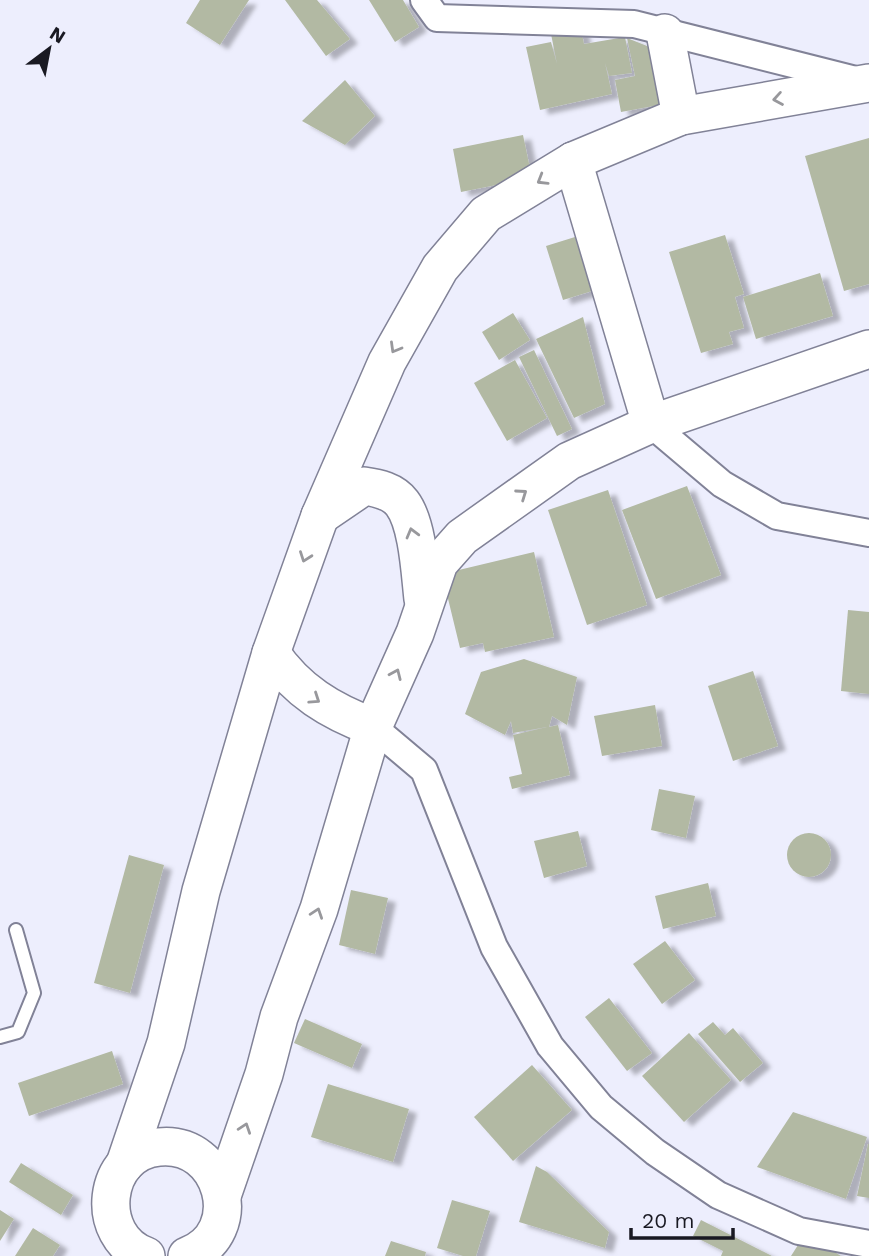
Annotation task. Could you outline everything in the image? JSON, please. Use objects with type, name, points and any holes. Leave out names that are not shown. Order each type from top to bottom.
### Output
[{"type":"main road","points":[[665,33],[681,116]]},
{"type":"main road","points":[[125,1164],[166,1044],[201,891],[271,653],[320,516],[387,362],[440,268],[486,214],[573,161],[681,116],[869,83]]},
{"type":"main road","points":[[573,161],[651,424]]},
{"type":"main road","points":[[200,1251],[218,1228],[223,1210],[223,1193],[264,1074],[279,1017],[319,909],[373,727],[415,633],[424,600],[439,563],[462,537],[569,461],[651,424],[869,349]]},
{"type":"main road","points":[[320,516],[363,486],[384,489],[402,503],[417,552],[424,600]]},
{"type":"main road","points":[[271,653],[287,676],[313,698],[343,716],[373,727]]},
{"type":"main road","points":[[146,1256],[127,1244],[117,1243],[110,1213],[110,1196],[115,1178],[125,1164],[139,1153],[156,1147],[174,1146],[191,1151],[206,1162],[217,1176],[223,1193]]},
{"type":"street","points":[[424,0],[437,18],[634,24],[869,83]]},
{"type":"street","points":[[651,424],[722,484],[777,516],[869,533]]},
{"type":"street","points":[[373,727],[424,770],[494,947],[550,1046],[601,1107],[655,1152],[719,1195],[799,1231],[869,1244]]},
{"type":"lane","points":[[0,1037],[18,1032],[34,993],[16,930]]},
{"type":"building","points":[[200,0],[249,0],[220,45],[186,23]]},
{"type":"building","points":[[285,0],[317,0],[350,39],[326,56]]},
{"type":"building","points":[[369,0],[403,0],[419,27],[395,42]]},
{"type":"building","points":[[581,29],[584,44],[625,37],[632,73],[609,76],[605,63],[612,94],[540,110],[526,47],[551,42],[557,64],[551,34]]},
{"type":"building","points":[[627,38],[652,48],[664,104],[621,112],[615,80],[635,76]]},
{"type":"building","points":[[345,80],[375,116],[345,145],[302,121]]},
{"type":"building","points":[[523,135],[532,178],[461,192],[453,149]]},
{"type":"building","points":[[869,138],[869,284],[844,291],[805,156]]},
{"type":"building","points":[[725,235],[744,294],[735,297],[744,328],[729,332],[733,344],[701,353],[669,252]]},
{"type":"building","points":[[575,237],[592,291],[563,300],[546,246]]},
{"type":"building","points":[[820,273],[833,316],[756,339],[743,297]]},
{"type":"building","points":[[513,313],[530,340],[499,360],[482,332]]},
{"type":"building","points":[[583,317],[605,404],[574,418],[536,339]]},
{"type":"building","points":[[534,350],[572,429],[557,436],[519,357]]},
{"type":"building","points":[[515,360],[547,418],[507,441],[474,383]]},
{"type":"building","points":[[687,486],[721,575],[656,599],[622,510]]},
{"type":"building","points":[[608,490],[647,605],[587,625],[548,510]]},
{"type":"building","points":[[534,552],[554,637],[485,652],[483,643],[460,648],[442,574]]},
{"type":"building","points":[[848,610],[869,612],[869,694],[841,691]]},
{"type":"building","points":[[524,659],[577,677],[567,725],[552,716],[549,727],[558,725],[570,775],[512,789],[509,777],[522,774],[513,735],[547,727],[513,733],[511,721],[505,735],[465,714],[481,672]]},
{"type":"building","points":[[753,671],[778,746],[733,761],[708,686]]},
{"type":"building","points":[[655,705],[662,746],[602,756],[594,716]]},
{"type":"building","points":[[659,789],[695,796],[686,838],[651,830]]},
{"type":"building","points":[[578,831],[587,866],[544,878],[534,841]]},
{"type":"building","points":[[809,833],[825,839],[831,855],[825,871],[809,877],[793,871],[787,855],[793,839]]},
{"type":"building","points":[[129,855],[164,865],[130,993],[94,983]]},
{"type":"building","points":[[708,883],[716,916],[663,929],[655,896]]},
{"type":"building","points":[[351,890],[388,898],[375,954],[339,945]]},
{"type":"building","points":[[665,941],[695,980],[662,1004],[633,964]]},
{"type":"building","points":[[609,998],[652,1053],[627,1071],[585,1017]]},
{"type":"building","points":[[305,1019],[362,1044],[352,1068],[294,1043]]},
{"type":"building","points":[[713,1022],[725,1035],[733,1028],[763,1063],[740,1082],[698,1034]]},
{"type":"building","points":[[689,1033],[731,1080],[684,1122],[642,1076]]},
{"type":"building","points":[[112,1051],[123,1084],[29,1116],[18,1083]]},
{"type":"building","points":[[532,1065],[572,1110],[513,1161],[474,1117]]},
{"type":"building","points":[[328,1084],[409,1109],[393,1162],[311,1137]]},
{"type":"building","points":[[793,1112],[867,1137],[846,1199],[757,1167]]},
{"type":"building","points":[[869,1144],[869,1198],[857,1196]]},
{"type":"building","points":[[21,1163],[73,1195],[61,1215],[9,1182]]},
{"type":"building","points":[[536,1166],[547,1172],[609,1232],[605,1248],[519,1222]]},
{"type":"building","points":[[452,1200],[490,1211],[476,1256],[463,1256],[437,1248]]},
{"type":"building","points":[[0,1210],[14,1219],[0,1241]]},
{"type":"building","points":[[701,1220],[772,1256],[721,1256],[723,1251],[693,1236]]},
{"type":"building","points":[[33,1228],[60,1245],[53,1256],[15,1256]]},
{"type":"building","points":[[805,1234],[841,1256],[791,1256]]},
{"type":"building","points":[[391,1241],[426,1252],[425,1256],[385,1256]]}]
